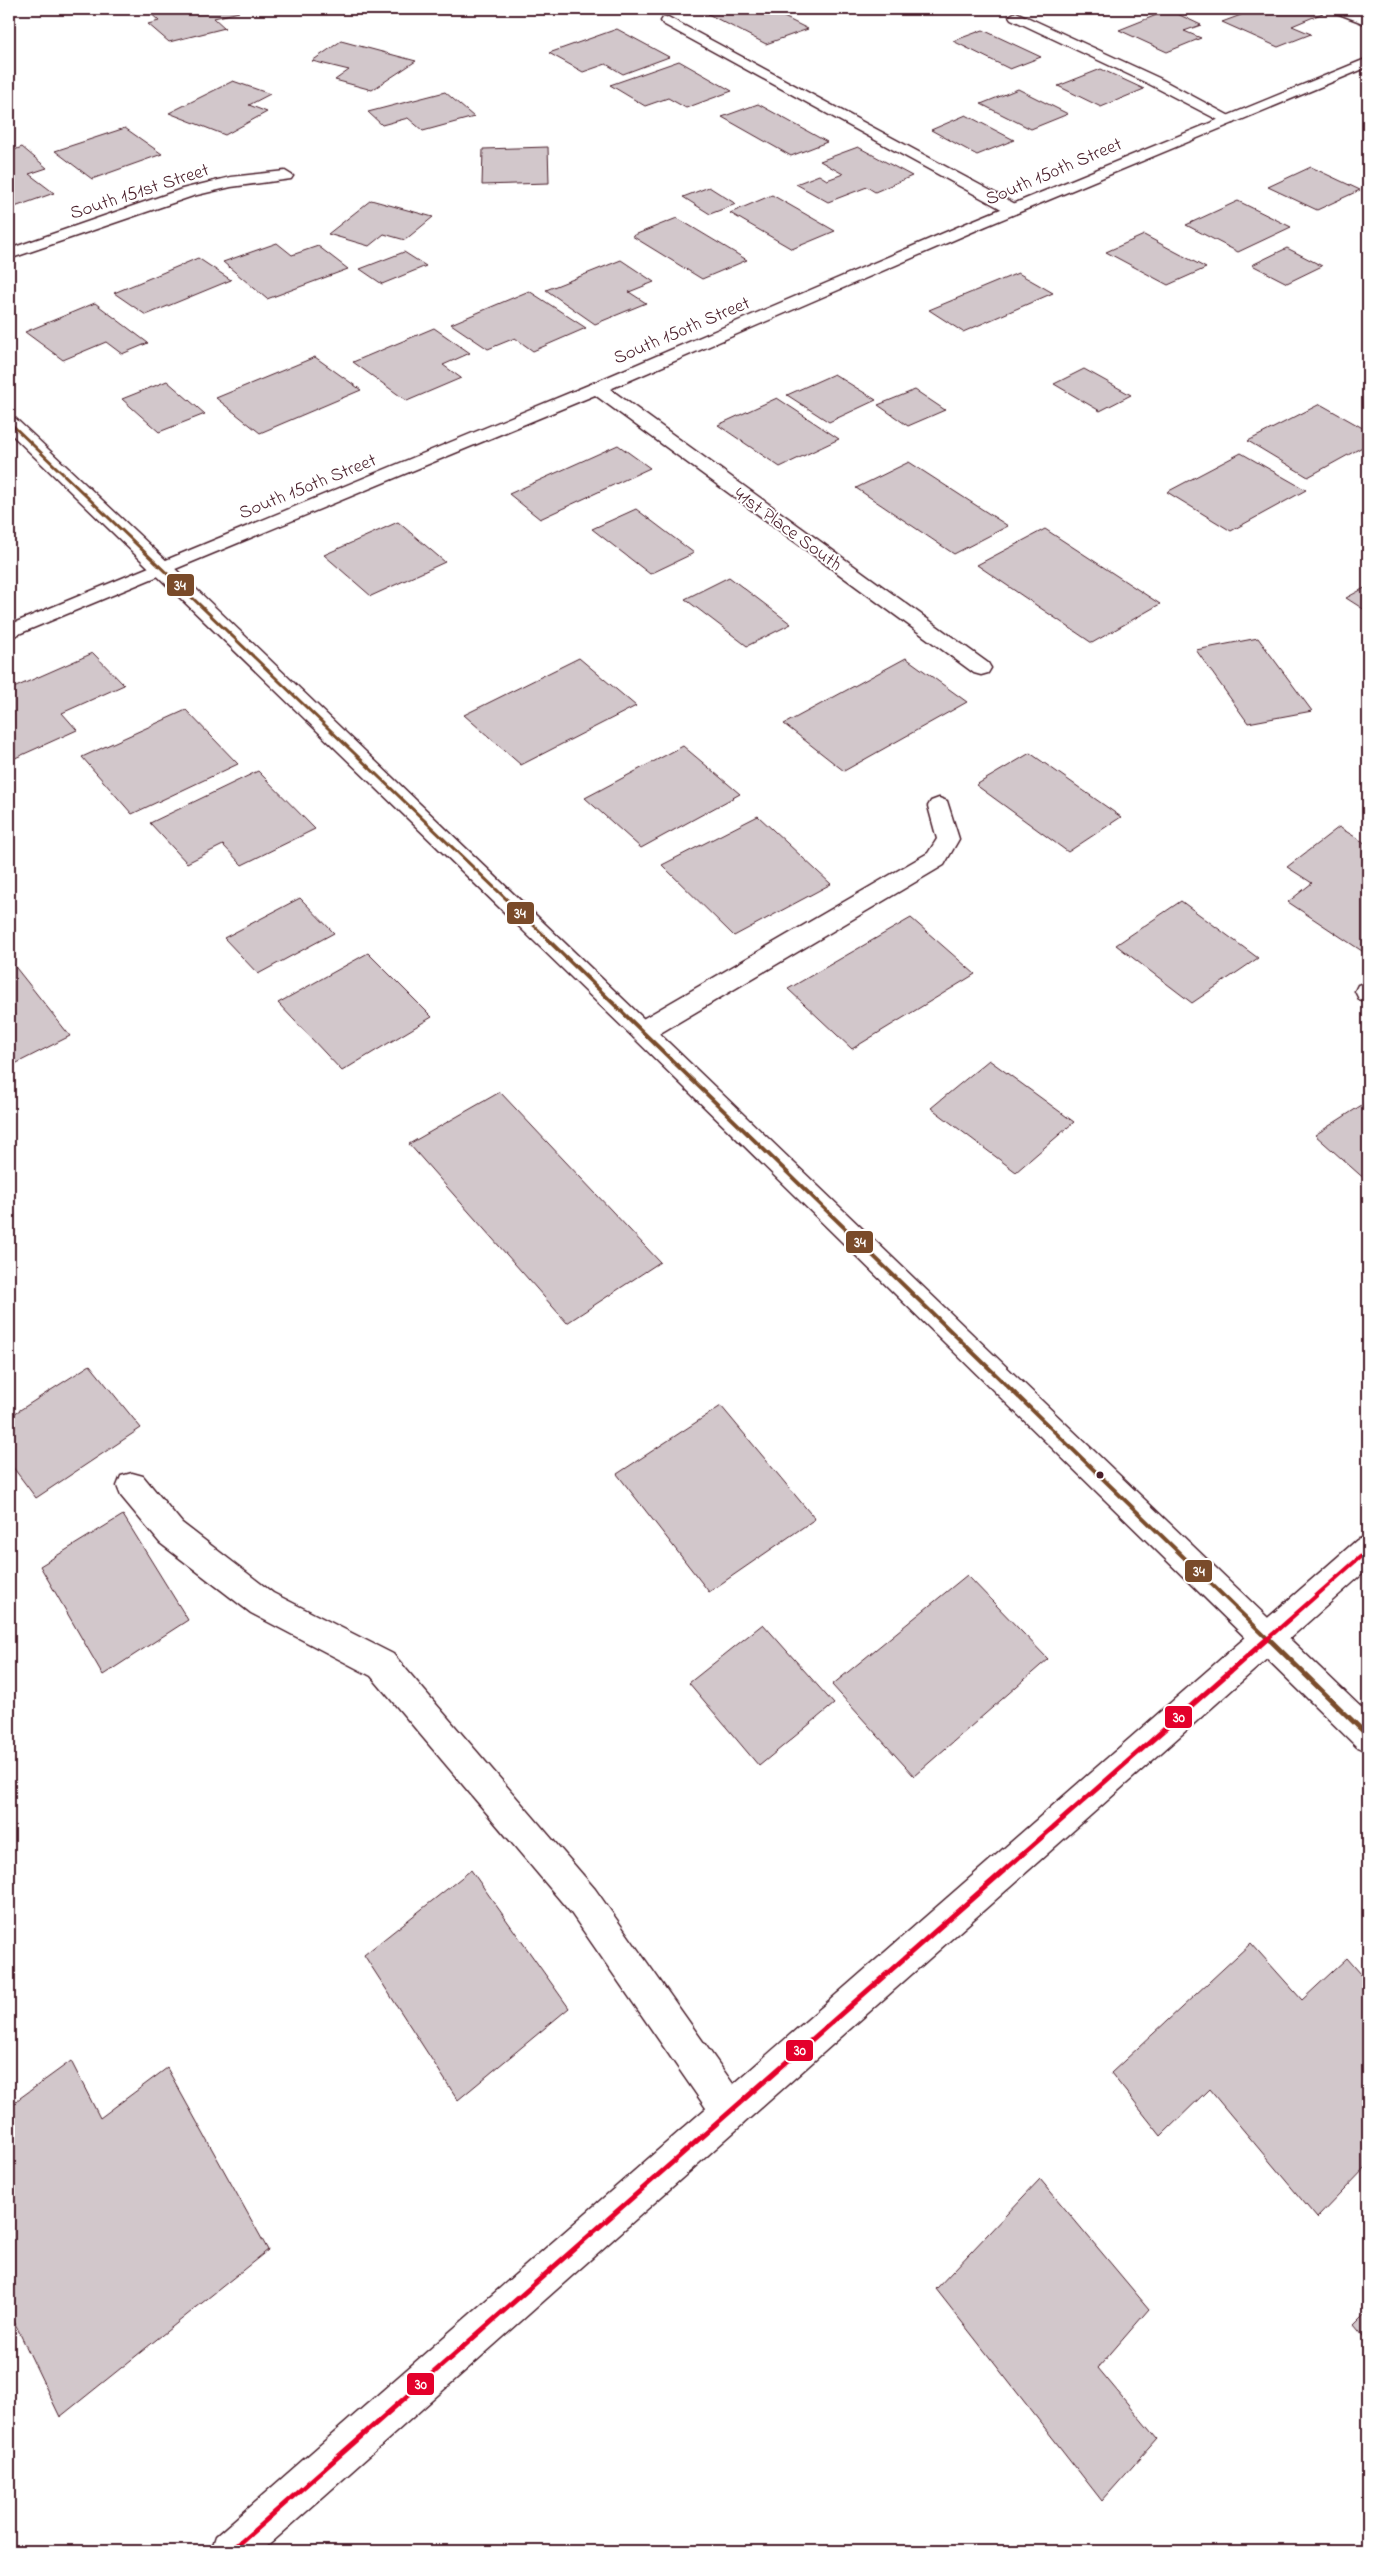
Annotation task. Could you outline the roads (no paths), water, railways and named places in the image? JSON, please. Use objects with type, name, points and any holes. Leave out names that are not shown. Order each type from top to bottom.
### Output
[{"type":"street","points":[[1340,9],[1368,21]]},
{"type":"street","points":[[1016,16],[1154,81],[1229,120]]},
{"type":"street","points":[[668,21],[1013,209]]},
{"type":"street","name":"South 150th Street","points":[[9,632],[596,388],[1013,209],[1368,62]]},
{"type":"street","name":"South 151st Street","points":[[9,254],[188,192],[231,182],[285,176]]},
{"type":"street","name":"41st Place South","points":[[596,388],[981,668]]},
{"type":"street","points":[[9,422],[643,1031],[1266,1639],[1368,1736]]},
{"type":"street","points":[[643,1031],[936,859],[948,840],[939,806]]},
{"type":"street","points":[[132,1486],[171,1533],[262,1603],[382,1665],[583,1901],[730,2111]]},
{"type":"street","points":[[231,2551],[1368,1550]]}]
